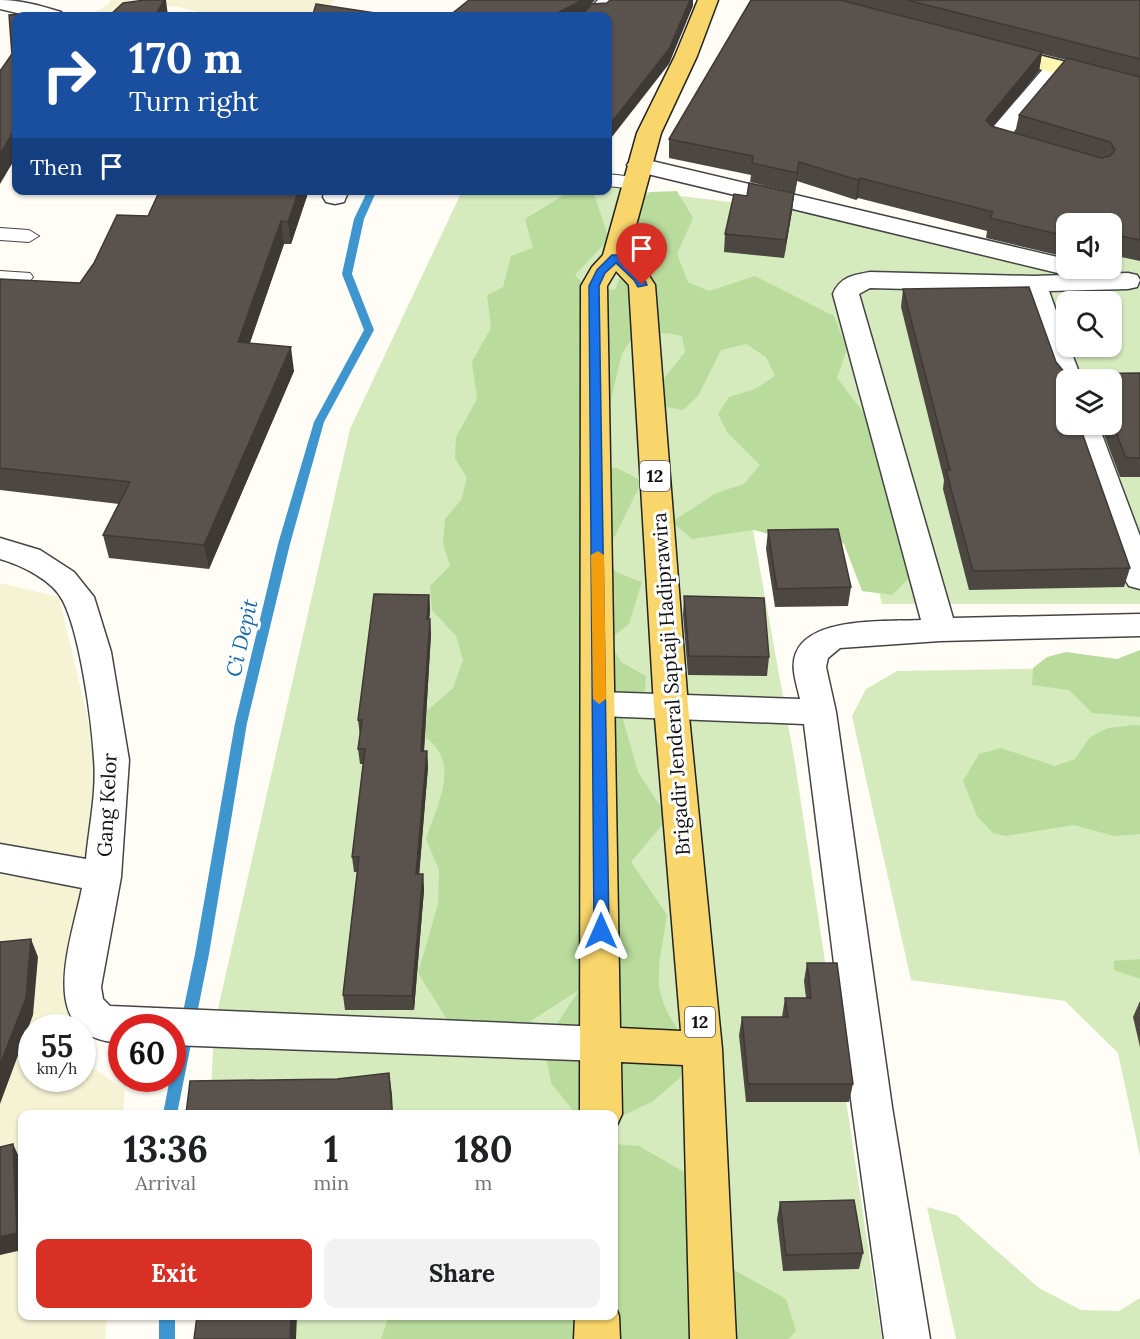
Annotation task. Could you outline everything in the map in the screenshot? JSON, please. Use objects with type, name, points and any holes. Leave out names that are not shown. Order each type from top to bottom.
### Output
[{"type":"main road","points":[[601,1110],[600,704],[594,286],[601,272],[615,257],[649,133],[686,56],[708,0]]},
{"type":"main road","name":"Brigadir Jenderal Saptaji Hadiprawira","points":[[615,257],[639,279],[642,285],[671,706],[702,1049],[713,1339]]},
{"type":"main road","points":[[602,1044],[702,1049]]},
{"type":"main road","points":[[597,1320],[597,1339]]},
{"type":"street","points":[[597,12],[610,0]]},
{"type":"street","points":[[2,6],[33,12]]},
{"type":"street","points":[[978,46],[1140,88]]},
{"type":"street","points":[[1052,155],[996,138],[1057,67]]},
{"type":"street","points":[[637,174],[1056,265]]},
{"type":"street","points":[[940,630],[847,291],[858,282],[870,280],[1033,284],[1134,281]]},
{"type":"street","points":[[1033,284],[1064,369]]},
{"type":"street","points":[[1088,435],[1140,578]]},
{"type":"street","name":"Gang Kelor","points":[[0,548],[29,557],[63,580],[78,597],[95,652],[112,760],[103,878],[82,987],[86,1008],[91,1016],[107,1025],[602,1044]]},
{"type":"street","points":[[907,1339],[870,1096],[819,711],[810,668],[812,654],[826,642],[847,635],[940,630],[1140,626]]},
{"type":"street","points":[[600,704],[819,711]]},
{"type":"street","points":[[0,858],[103,878]]},
{"type":"lane","points":[[612,179],[637,174]]},
{"type":"lane","points":[[0,234],[29,236]]},
{"type":"lane","points":[[0,277],[23,277]]},
{"type":"shaded area","points":[[109,0],[336,0],[321,12],[197,12],[180,7],[164,6],[154,12],[95,12],[111,2]]},
{"type":"shaded area","points":[[0,583],[59,597],[109,809],[69,1014],[18,1014],[18,1092],[96,1092],[96,1070],[108,1078],[108,1092],[125,1092],[123,1110],[18,1110],[18,1320],[107,1320],[105,1339],[0,1339]]},
{"type":"green space","points":[[612,187],[778,208],[1056,263],[1056,279],[1122,279],[1122,239],[1140,212],[1140,604],[882,604],[861,524],[753,530],[795,763],[882,1339],[201,1339],[202,1320],[618,1320],[618,1110],[210,1110],[214,1026],[350,429],[460,195],[612,195]]},
{"type":"green space","points":[[677,191],[693,218],[677,254],[688,282],[709,291],[755,276],[834,316],[847,349],[837,378],[877,430],[923,564],[892,595],[862,591],[844,544],[817,531],[791,539],[753,530],[692,539],[672,522],[716,493],[744,484],[760,465],[727,432],[718,414],[729,397],[755,389],[775,376],[766,357],[746,344],[721,350],[698,396],[683,410],[656,405],[658,386],[685,352],[682,336],[657,333],[641,335],[630,343],[618,368],[611,401],[604,418],[578,451],[587,467],[617,468],[642,481],[615,536],[601,553],[616,572],[642,582],[629,624],[609,640],[621,662],[646,676],[644,701],[622,716],[638,772],[668,818],[631,862],[667,915],[660,955],[659,984],[667,1012],[690,1046],[680,1078],[652,1102],[619,1117],[618,1110],[573,1110],[551,1083],[544,1044],[579,990],[490,1047],[456,1034],[418,973],[438,904],[439,870],[426,839],[444,785],[442,759],[436,747],[425,737],[427,711],[453,688],[463,660],[456,636],[432,610],[430,586],[450,566],[443,543],[445,519],[461,500],[467,478],[455,458],[456,437],[477,399],[472,362],[491,328],[487,295],[503,287],[511,256],[533,248],[525,219],[564,195],[594,195],[609,239],[575,275],[588,288],[615,290],[625,262],[636,203],[651,192]]},
{"type":"green space","points":[[1140,650],[1140,717],[1092,713],[1069,690],[1032,685],[1033,668],[1047,657],[1066,652],[1117,659]]},
{"type":"green space","points":[[1140,667],[1140,1156],[1118,1053],[1065,1001],[911,980],[852,716],[866,689],[897,671]]},
{"type":"green space","points":[[1140,726],[1140,834],[1114,836],[1074,825],[1005,836],[993,833],[977,816],[963,781],[979,754],[1001,748],[1055,766],[1075,759],[1090,737],[1108,728]]},
{"type":"green space","points":[[1140,959],[1140,979],[1114,970],[1114,961]]},
{"type":"green space","points":[[618,1144],[639,1146],[691,1176],[727,1266],[786,1299],[796,1331],[788,1339],[381,1339],[388,1320],[618,1320]]},
{"type":"green space","points":[[927,1207],[956,1215],[1039,1288],[1081,1310],[1119,1311],[1140,1298],[1140,1339],[956,1339]]},
{"type":"building","points":[[164,0],[157,12],[113,12],[123,3]]},
{"type":"building","points":[[469,0],[583,0],[559,12],[454,12]]},
{"type":"building","points":[[610,0],[690,0],[669,49],[612,122],[612,12],[585,12],[592,4],[607,3]]},
{"type":"building","points":[[751,0],[840,0],[1042,52],[986,120],[991,126],[1101,158],[1110,156],[1115,150],[1110,142],[1019,115],[1067,58],[1140,77],[1140,240],[1122,236],[1122,213],[1056,213],[1056,234],[990,218],[993,212],[860,178],[858,180],[799,162],[797,173],[752,163],[753,156],[669,139]]},
{"type":"building","points":[[907,0],[1140,0],[1140,59]]},
{"type":"building","points":[[316,4],[369,12],[314,12]]},
{"type":"building","points":[[9,15],[12,15],[12,54]]},
{"type":"building","points":[[12,54],[12,134],[0,154],[0,71]]},
{"type":"building","points":[[749,183],[794,193],[786,240],[725,234],[734,194],[747,196]]},
{"type":"building","points":[[158,195],[297,195],[288,222],[281,221],[238,342],[291,347],[204,545],[103,535],[130,482],[0,468],[0,279],[80,283],[94,263],[117,215],[148,216]]},
{"type":"building","points":[[1029,287],[1056,362],[1062,369],[1056,369],[1056,435],[1083,435],[1130,568],[973,571],[946,470],[950,470],[903,289]]},
{"type":"building","points":[[1122,373],[1140,373],[1140,458],[1126,458],[1117,435],[1122,435]]},
{"type":"building","points":[[838,529],[851,587],[777,589],[768,530]]},
{"type":"building","points":[[374,594],[429,595],[427,619],[430,619],[421,751],[427,751],[416,874],[423,874],[412,996],[343,995],[359,857],[352,857],[365,749],[358,749],[362,720],[358,720]]},
{"type":"building","points":[[684,596],[764,598],[769,657],[689,656]]},
{"type":"building","points":[[31,939],[26,998],[0,1065],[0,942]]},
{"type":"building","points":[[807,963],[837,963],[853,1084],[748,1084],[742,1017],[788,1017],[785,998],[811,998]]},
{"type":"building","points":[[389,1073],[392,1110],[186,1110],[190,1081],[337,1079]]},
{"type":"building","points":[[13,1144],[17,1233],[0,1237],[0,1147]]},
{"type":"building","points":[[854,1200],[863,1253],[786,1255],[780,1202]]},
{"type":"building","points":[[196,1320],[291,1320],[290,1339],[194,1339]]},
{"type":"waterway","name":"Ci Depit","points":[[171,1110],[202,954],[241,723],[284,544],[319,422],[369,330],[347,274],[359,219],[371,195]]},
{"type":"waterway","name":"Ci Depit","points":[[167,1320],[167,1339]]},
{"type":"slow traffic","points":[[598,555],[599,699]]},
{"type":"route","points":[[601,931],[594,286],[596,278],[615,257],[639,279],[642,285]]}]
